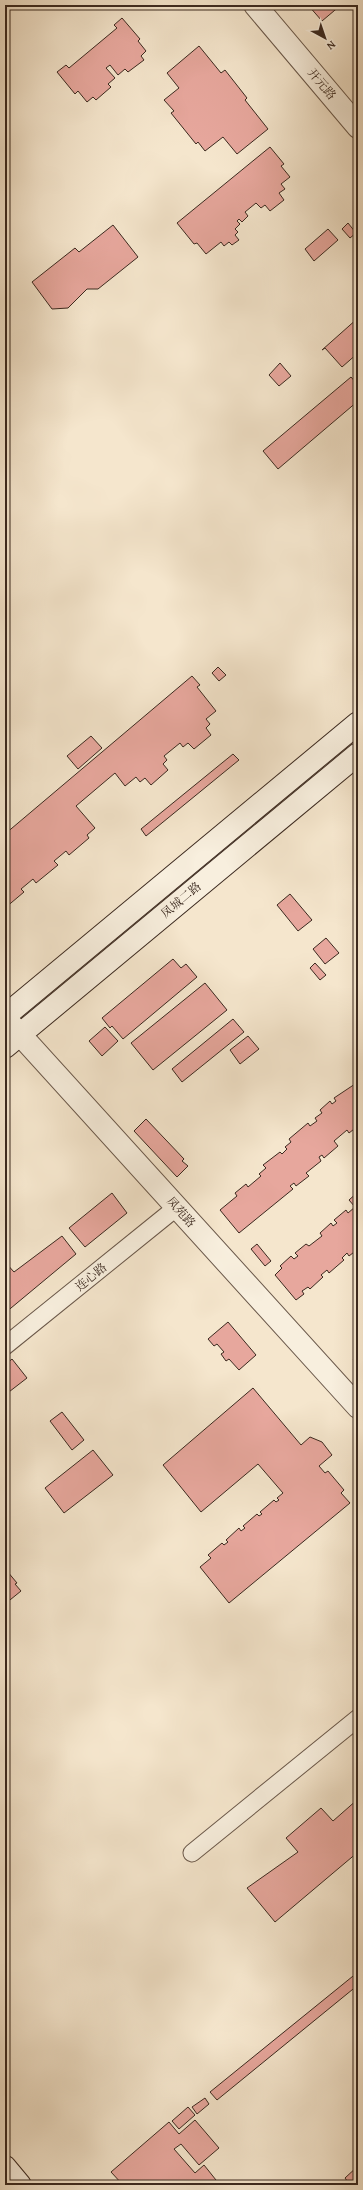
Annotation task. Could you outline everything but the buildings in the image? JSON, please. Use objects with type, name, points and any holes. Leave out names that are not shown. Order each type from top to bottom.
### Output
[{"type":"main road","name":"开元路","points":[[254,5],[358,127]]},
{"type":"main road","name":"凤城二路","points":[[5,1017],[358,723]]},
{"type":"main road","name":"凤城二路","points":[[13,1041],[358,754]]},
{"type":"main road","name":"凤苑路","points":[[5,1017],[13,1041],[177,1207],[358,1407]]},
{"type":"main road","points":[[5,2167],[20,2185]]},
{"type":"street","name":"连心路","points":[[5,1346],[177,1207]]},
{"type":"street","points":[[192,1853],[358,1718]]}]
